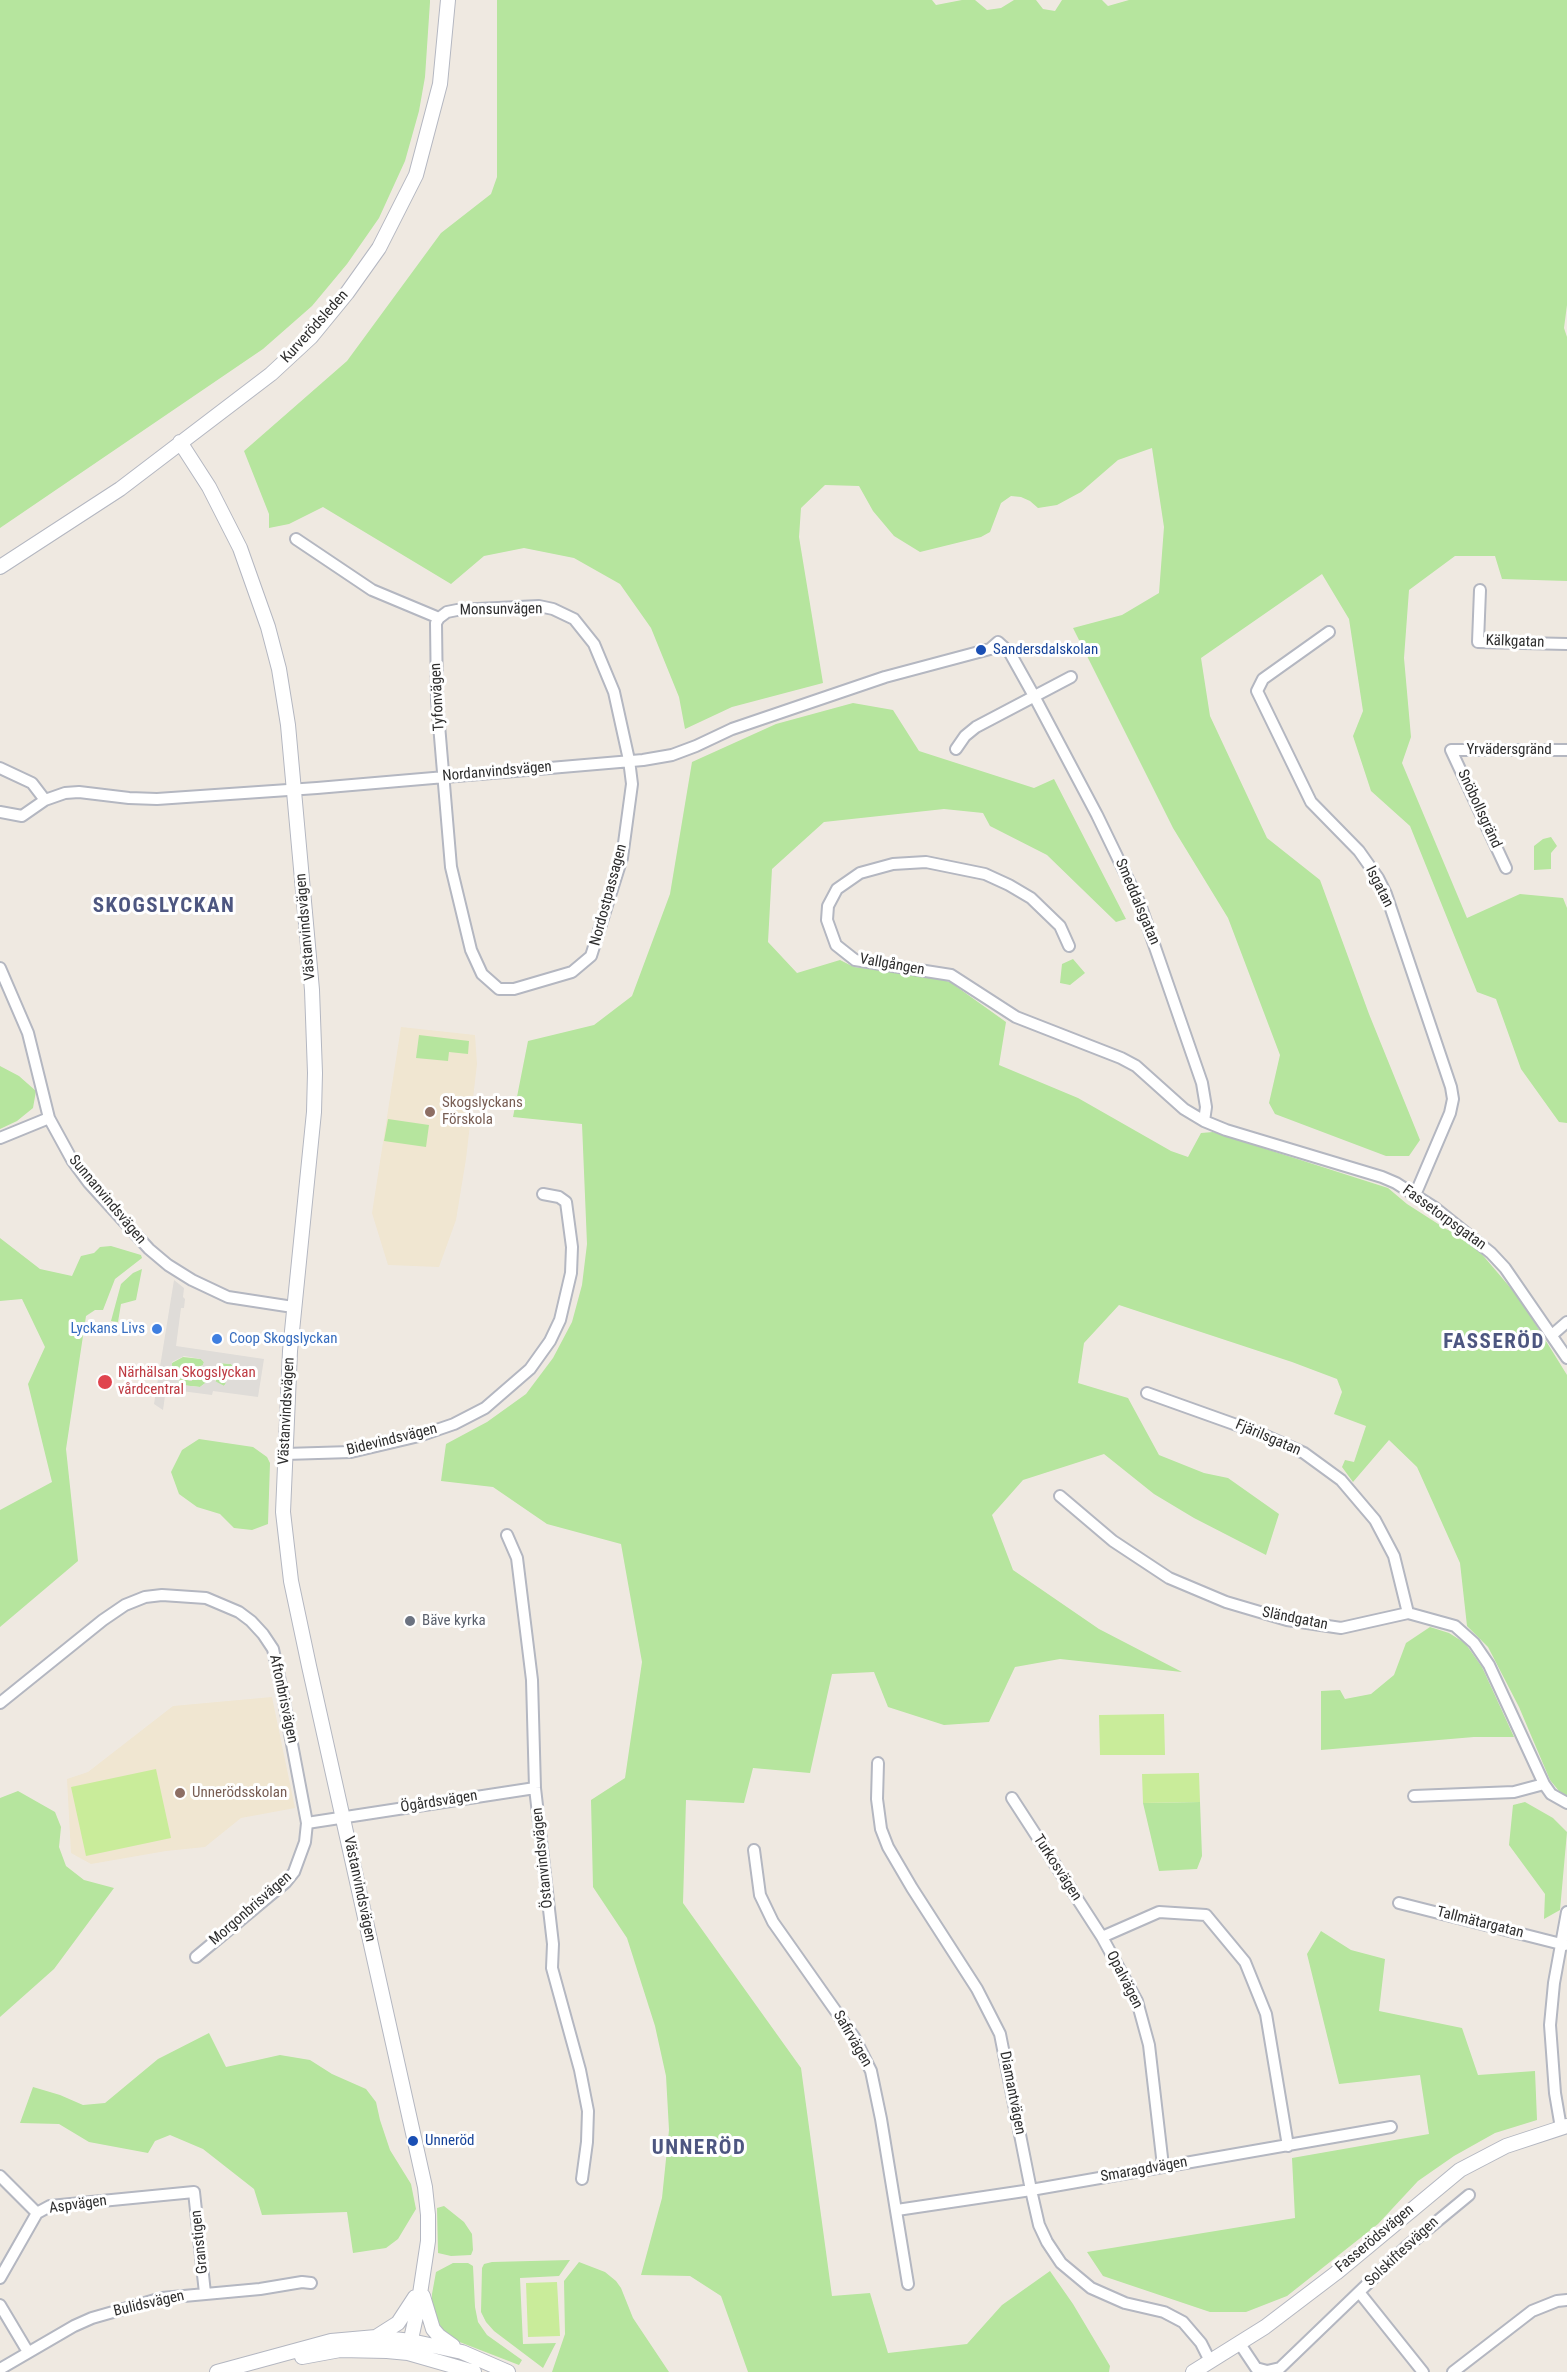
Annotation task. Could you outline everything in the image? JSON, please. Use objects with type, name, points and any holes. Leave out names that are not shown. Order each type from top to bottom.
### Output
[{"type":"street","name":"Kurverödsleden","points":[[0,567],[120,489],[287,360],[311,337],[347,293],[379,248],[416,175],[434,112],[444,57],[448,0]]},
{"type":"street","name":"Västanvindsvägen","points":[[180,442],[209,487],[240,548],[268,627],[279,669],[288,725],[312,1000],[315,1073],[313,1122],[293,1307],[283,1512],[291,1581],[425,2187],[428,2241],[410,2347]]},
{"type":"street","name":"Monsunvägen","points":[[296,539],[372,590],[439,618],[447,612],[457,610],[539,606],[553,609],[574,619],[594,644],[609,677],[629,760]]},
{"type":"street","name":"Kälkgatan","points":[[1480,590],[1478,642],[1567,644]]},
{"type":"street","name":"Tyfonvägen","points":[[439,618],[436,623],[437,701],[444,777]]},
{"type":"street","name":"Isgatan","points":[[1329,632],[1263,680],[1257,691],[1311,802],[1359,851],[1386,894],[1451,1087],[1453,1098],[1450,1113],[1415,1195]]},
{"type":"street","name":"Nordanvindsvägen","points":[[45,800],[72,792],[158,799],[444,777],[672,755],[732,729],[885,677],[994,645]]},
{"type":"street","name":"Smeddalsgatan","points":[[994,645],[1010,653],[1097,815],[1140,904],[1202,1083],[1206,1107],[1204,1121]]},
{"type":"street","points":[[956,749],[965,736],[976,727],[1071,677]]},
{"type":"street","name":"Yrvädersgränd","points":[[1451,750],[1567,750]]},
{"type":"street","name":"Snöbollsgränd","points":[[1451,750],[1506,868]]},
{"type":"street","name":"Nordostpassagen","points":[[444,777],[451,867],[471,950],[482,974],[493,985],[507,990],[572,972],[591,956],[622,858],[632,784],[629,760]]},
{"type":"street","points":[[0,768],[32,783],[45,800],[22,816],[0,812]]},
{"type":"street","name":"Vallgången","points":[[1069,946],[1060,927],[1031,898],[1009,885],[977,872],[926,862],[893,864],[860,873],[837,889],[828,906],[827,920],[836,945],[855,960],[951,975],[1016,1017],[1136,1066],[1184,1109],[1204,1121]]},
{"type":"street","name":"Sunnanvindsvägen","points":[[0,968],[28,1033],[49,1118],[72,1160],[89,1182],[142,1242],[162,1260],[192,1281],[214,1292],[242,1300],[293,1307]]},
{"type":"street","points":[[0,1138],[49,1118]]},
{"type":"street","name":"Fassetorpsgatan","points":[[1204,1121],[1268,1144],[1382,1177],[1415,1195],[1463,1229],[1505,1268],[1567,1358]]},
{"type":"street","name":"Bidevindsvägen","points":[[285,1454],[351,1452],[419,1436],[454,1424],[485,1408],[530,1369],[550,1341],[560,1320],[571,1273],[572,1247],[566,1202],[559,1197],[543,1194]]},
{"type":"street","points":[[1552,1335],[1567,1322]]},
{"type":"street","name":"Fjärilsgatan","points":[[1147,1393],[1259,1432],[1304,1453],[1341,1480],[1376,1520],[1394,1556],[1408,1613]]},
{"type":"street","name":"Sländgatan","points":[[1060,1496],[1113,1541],[1160,1572],[1226,1602],[1287,1620],[1341,1628],[1408,1613],[1455,1626],[1474,1643],[1490,1665],[1544,1784],[1551,1794],[1567,1803]]},
{"type":"street","name":"Östanvindsvägen","points":[[507,1534],[517,1558],[532,1680],[535,1788],[553,1944],[552,1968],[580,2070],[588,2111],[582,2179]]},
{"type":"street","name":"Aftonbrisvägen","points":[[0,1703],[125,1605],[145,1597],[162,1595],[206,1598],[224,1604],[251,1621],[273,1649],[307,1823]]},
{"type":"street","name":"Diamantvägen","points":[[878,1763],[877,1799],[881,1829],[888,1847],[977,1989],[1000,2034],[1031,2190],[1039,2224],[1047,2242],[1072,2274],[1091,2289],[1125,2303],[1164,2312],[1183,2322],[1201,2343],[1210,2361]]},
{"type":"street","points":[[1414,1796],[1514,1792],[1544,1784]]},
{"type":"street","name":"Ögårdsvägen","points":[[307,1823],[535,1788]]},
{"type":"street","name":"Turkosvägen","points":[[1012,1798],[1102,1938]]},
{"type":"street","name":"Morgonbrisvägen","points":[[196,1957],[286,1882],[301,1858],[307,1823]]},
{"type":"street","name":"Safirvägen","points":[[753,1850],[760,1895],[773,1922],[854,2037],[871,2071],[908,2283]]},
{"type":"street","name":"Tallmätargatan","points":[[1399,1903],[1564,1944]]},
{"type":"street","name":"Opalvägen","points":[[1162,2166],[1149,2045],[1137,2001],[1102,1938],[1159,1912],[1206,1915],[1245,1962],[1266,2014],[1288,2146]]},
{"type":"street","points":[[1564,2127],[1556,2093],[1551,2025],[1567,1912]]},
{"type":"street","name":"Smaragdvägen","points":[[897,2210],[1031,2190],[1391,2127]]},
{"type":"street","name":"Fasserödsvägen","points":[[1193,2372],[1240,2344],[1336,2273],[1460,2169],[1506,2146],[1564,2127]]},
{"type":"street","points":[[0,2176],[37,2213]]},
{"type":"street","name":"Aspvägen","points":[[0,2278],[37,2213],[50,2206],[194,2192]]},
{"type":"street","name":"Granstigen","points":[[194,2192],[205,2293]]},
{"type":"street","name":"Solskiftesvägen","points":[[1423,2372],[1359,2292],[1406,2247],[1469,2195]]},
{"type":"street","name":"Bulidsvägen","points":[[0,2368],[92,2318],[162,2298],[260,2289],[302,2282],[311,2283]]},
{"type":"street","points":[[376,2337],[398,2323],[406,2314],[422,2285]]},
{"type":"street","points":[[422,2285],[425,2306],[433,2329],[439,2336],[462,2352],[508,2372]]},
{"type":"street","points":[[1240,2344],[1256,2368],[1275,2370],[1359,2292]]},
{"type":"street","points":[[1453,2372],[1532,2311],[1557,2301],[1567,2300]]},
{"type":"street","points":[[0,2305],[28,2352]]},
{"type":"street","points":[[217,2372],[331,2341],[376,2337],[410,2347],[474,2372]]},
{"type":"street","points":[[243,2372],[340,2350],[410,2347],[462,2352]]},
{"type":"shaded area","name":"Skogslyckans Förskola","points":[[401,1027],[475,1035],[477,1064],[466,1159],[456,1220],[439,1267],[388,1265],[372,1213]]},
{"type":"shaded area","points":[[174,1280],[184,1288],[183,1297],[185,1299],[184,1308],[181,1308],[176,1346],[264,1359],[258,1397],[213,1391],[212,1395],[166,1389],[163,1410],[154,1404]],"holes":[[[184,1356],[201,1359],[204,1362],[203,1365],[197,1368],[194,1364],[189,1363],[179,1368],[177,1373],[172,1373],[172,1362]],[[221,1363],[231,1364],[235,1368],[223,1374],[222,1378],[226,1383],[224,1386],[215,1381],[218,1376],[215,1367]],[[205,1370],[211,1371],[212,1378],[200,1387],[178,1383],[181,1377],[191,1381]]]},
{"type":"shaded area","name":"Unnerödsskolan","points":[[272,1697],[295,1808],[241,1818],[205,1847],[91,1864],[71,1853],[67,1779],[88,1772],[173,1706]]},
{"type":"green space","points":[[0,0],[430,0],[430,2],[425,77],[419,111],[405,161],[379,218],[347,264],[312,306],[263,349],[0,528]]},
{"type":"green space","points":[[497,0],[932,0],[936,5],[975,0],[987,10],[1001,8],[1014,0],[1036,0],[1043,9],[1055,11],[1062,0],[1102,0],[1108,6],[1129,0],[1567,0],[1567,305],[1564,328],[1567,337],[1567,581],[1502,579],[1495,556],[1455,556],[1409,590],[1404,658],[1411,737],[1402,763],[1467,918],[1520,894],[1563,898],[1567,908],[1567,1123],[1559,1122],[1521,1069],[1496,999],[1477,992],[1410,826],[1371,791],[1353,736],[1363,711],[1349,619],[1322,574],[1201,658],[1210,716],[1267,838],[1320,880],[1369,1014],[1420,1140],[1409,1156],[1386,1156],[1275,1114],[1269,1103],[1280,1055],[1228,918],[1173,828],[1073,628],[1122,615],[1159,593],[1164,527],[1152,448],[1118,460],[1081,492],[1057,505],[1038,508],[1021,497],[1011,496],[1001,503],[990,532],[981,537],[920,552],[894,536],[873,511],[859,486],[825,485],[801,508],[799,537],[823,683],[732,707],[685,729],[679,697],[651,628],[620,584],[574,558],[524,548],[484,556],[451,584],[323,507],[289,524],[269,528],[269,514],[244,451],[347,361],[441,233],[491,194],[497,177]]},
{"type":"green space","points":[[853,703],[893,710],[919,751],[1034,788],[1054,779],[1126,919],[1116,922],[1047,855],[990,826],[983,813],[944,809],[824,822],[772,869],[768,942],[797,973],[840,960],[854,967],[931,977],[950,982],[1006,1022],[999,1065],[1078,1098],[1171,1151],[1188,1157],[1201,1133],[1213,1132],[1388,1188],[1407,1204],[1461,1236],[1480,1252],[1520,1299],[1567,1375],[1567,1796],[1559,1791],[1550,1780],[1519,1707],[1488,1647],[1467,1626],[1460,1563],[1417,1467],[1389,1440],[1353,1482],[1342,1467],[1345,1460],[1354,1462],[1366,1426],[1334,1414],[1342,1392],[1337,1379],[1119,1305],[1084,1343],[1078,1383],[1128,1398],[1159,1455],[1204,1473],[1228,1478],[1279,1514],[1266,1555],[1194,1518],[1154,1494],[1104,1454],[1023,1480],[992,1515],[1013,1570],[1099,1629],[1182,1672],[1060,1659],[1015,1667],[989,1722],[944,1725],[888,1707],[874,1672],[832,1674],[810,1773],[753,1768],[744,1803],[686,1800],[683,1903],[801,2068],[832,2296],[870,2293],[888,2353],[967,2344],[1002,2305],[1050,2271],[1073,2304],[1110,2366],[1109,2372],[748,2372],[721,2296],[690,2276],[641,2275],[662,2198],[669,2130],[666,2076],[655,2026],[627,1938],[593,1887],[591,1800],[625,1778],[642,1662],[621,1544],[547,1524],[493,1487],[441,1481],[446,1444],[487,1422],[526,1394],[553,1358],[572,1322],[582,1285],[587,1244],[582,1124],[513,1117],[528,1041],[594,1025],[632,996],[670,894],[692,762],[776,724]]},
{"type":"green space","points":[[1551,837],[1557,846],[1551,853],[1551,869],[1534,870],[1534,846],[1543,839]]},
{"type":"green space","points":[[1073,959],[1085,973],[1070,985],[1060,983],[1062,964]]},
{"type":"green space","points":[[419,1035],[469,1041],[468,1054],[449,1052],[448,1061],[416,1058]]},
{"type":"green space","points":[[0,1066],[19,1076],[36,1091],[33,1108],[17,1121],[0,1129]]},
{"type":"green space","points":[[388,1119],[429,1125],[426,1147],[384,1141]]},
{"type":"green space","points":[[0,1238],[40,1269],[72,1276],[81,1256],[94,1253],[100,1247],[111,1246],[141,1255],[142,1258],[115,1279],[103,1310],[95,1310],[86,1316],[66,1449],[78,1561],[0,1627],[0,1510],[52,1482],[28,1384],[45,1347],[22,1299],[0,1301]]},
{"type":"green space","points":[[142,1269],[136,1300],[121,1304],[118,1322],[111,1321],[121,1284],[133,1273]]},
{"type":"green space","points":[[183,1357],[201,1359],[204,1362],[197,1368],[194,1364],[189,1363],[173,1374],[170,1371],[172,1363]]},
{"type":"green space","points":[[221,1363],[231,1364],[235,1368],[224,1373],[226,1383],[224,1386],[215,1382],[218,1377],[215,1367]]},
{"type":"green space","points":[[205,1370],[211,1371],[212,1378],[200,1387],[178,1383],[179,1378],[191,1381]]},
{"type":"green space","points":[[199,1439],[253,1447],[267,1457],[270,1463],[268,1524],[252,1530],[234,1528],[220,1514],[197,1507],[179,1494],[171,1472],[182,1450]]},
{"type":"green space","points":[[1430,1627],[1449,1633],[1465,1643],[1482,1667],[1514,1737],[1474,1737],[1321,1750],[1321,1691],[1340,1690],[1345,1699],[1371,1694],[1394,1675],[1406,1643]]},
{"type":"green space","points":[[1164,1714],[1165,1755],[1100,1755],[1099,1715]]},
{"type":"green space","points":[[156,1769],[171,1838],[86,1856],[71,1787]]},
{"type":"green space","points":[[1199,1773],[1200,1802],[1143,1803],[1142,1774]]},
{"type":"green space","points":[[18,1791],[55,1812],[61,1827],[59,1847],[66,1866],[84,1880],[114,1888],[54,1969],[0,2017],[0,1798]]},
{"type":"green space","points":[[1200,1802],[1202,1856],[1197,1869],[1159,1871],[1143,1803]]},
{"type":"green space","points":[[1525,1802],[1553,1818],[1567,1832],[1560,1910],[1544,1919],[1545,1894],[1509,1845],[1513,1805]]},
{"type":"green space","points":[[1321,1931],[1351,1950],[1385,1959],[1379,2011],[1462,2028],[1478,2075],[1535,2071],[1537,2120],[1495,2133],[1454,2156],[1418,2181],[1378,2224],[1287,2296],[1246,2312],[1210,2312],[1103,2276],[1087,2252],[1295,2218],[1292,2158],[1429,2134],[1420,2075],[1339,2084],[1307,1954]]},
{"type":"green space","points":[[209,2033],[226,2067],[280,2055],[310,2060],[332,2074],[366,2089],[376,2102],[390,2150],[411,2184],[416,2209],[398,2239],[386,2248],[353,2253],[347,2212],[262,2215],[254,2189],[203,2149],[170,2135],[155,2141],[148,2153],[89,2142],[59,2124],[20,2123],[33,2087],[83,2105],[105,2103],[158,2059]]},
{"type":"green space","points":[[444,2206],[464,2222],[472,2234],[471,2255],[451,2256],[438,2253],[437,2208]]},
{"type":"green space","points":[[570,2260],[559,2276],[520,2278],[523,2344],[556,2343],[543,2368],[494,2331],[486,2322],[481,2312],[482,2268],[484,2264],[492,2262]]},
{"type":"green space","points":[[579,2262],[605,2272],[616,2281],[633,2318],[669,2372],[552,2372],[565,2334],[564,2281]]},
{"type":"green space","points":[[453,2263],[468,2263],[473,2266],[478,2322],[487,2335],[522,2360],[519,2365],[457,2341],[445,2332],[436,2320],[432,2307],[432,2294],[436,2272]]},
{"type":"green space","points":[[557,2282],[560,2336],[528,2337],[526,2283]]},
{"type":"place","name":"Sandersdalskolan","points":[[981,650]]},
{"type":"place","name":"Skogslyckans Förskola","points":[[430,1112]]},
{"type":"place","name":"Lyckans Livs","points":[[157,1329]]},
{"type":"place","name":"Coop Skogslyckan","points":[[217,1339]]},
{"type":"place","name":"Närhälsan Skogslyckan vårdcentral","points":[[105,1382]]},
{"type":"place","name":"Bäve kyrka","points":[[410,1621]]},
{"type":"place","name":"Unnerödsskolan","points":[[180,1793]]},
{"type":"place","name":"Unneröd","points":[[413,2141]]},
{"type":"district","name":"SKOGSLYCKAN","points":[[164,907]]},
{"type":"district","name":"FASSERÖD","points":[[1494,1343]]},
{"type":"district","name":"UNNERÖD","points":[[699,2149]]}]
